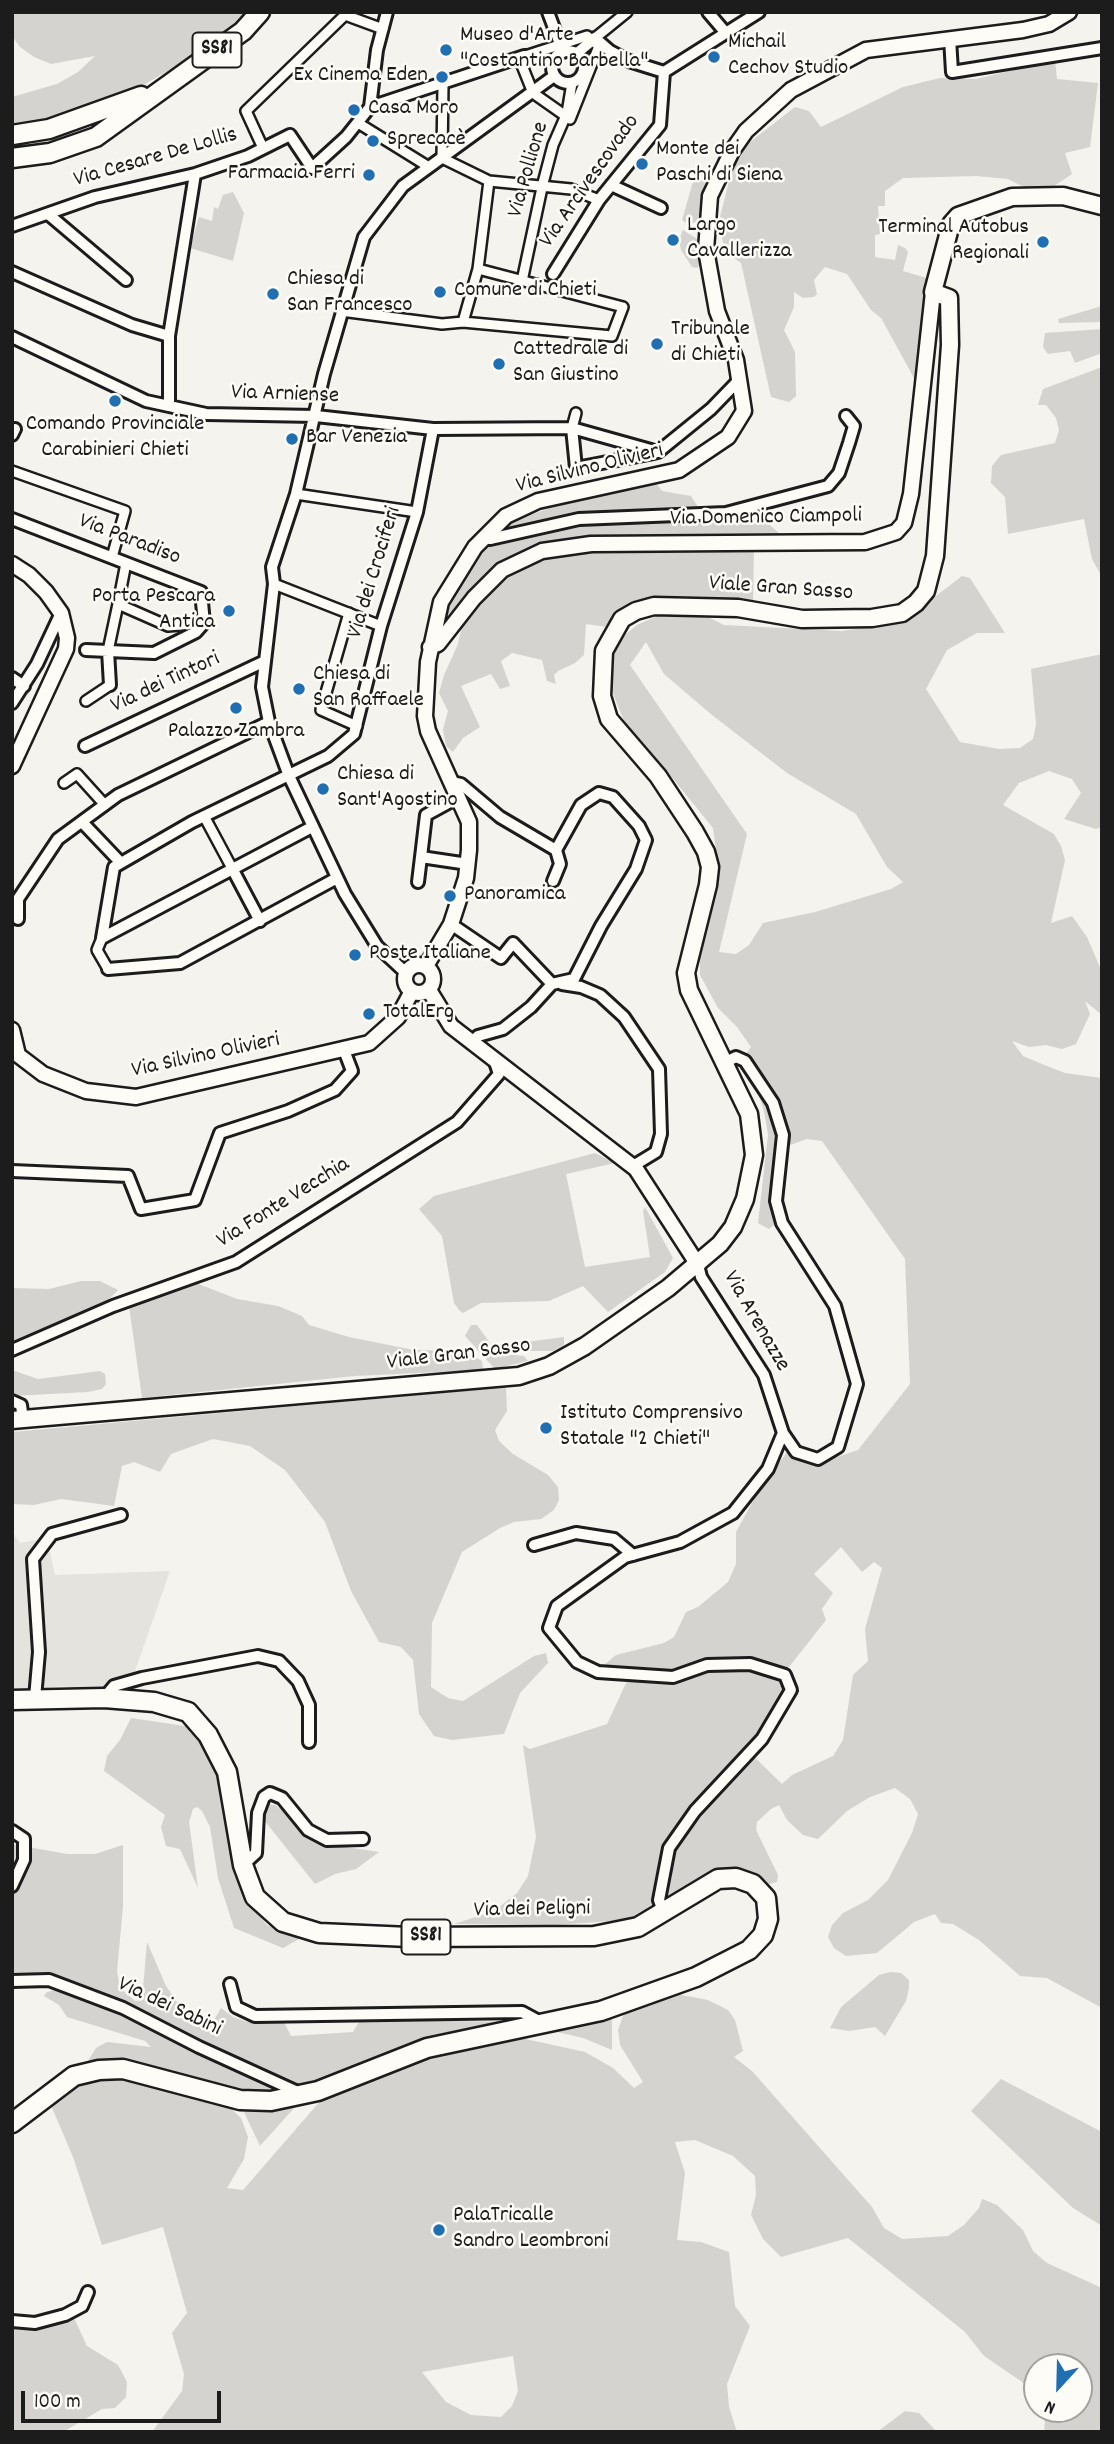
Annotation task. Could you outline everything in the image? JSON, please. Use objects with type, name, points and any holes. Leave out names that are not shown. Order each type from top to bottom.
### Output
[{"type":"main road","name":"SS81","points":[[170,84],[243,31],[260,12]]},
{"type":"main road","points":[[12,135],[49,129],[170,84]]},
{"type":"main road","points":[[12,158],[50,153],[96,137],[170,84]]},
{"type":"main road","points":[[933,292],[949,228],[957,216],[1012,197],[1039,195],[1078,198],[1101,205]]},
{"type":"main road","name":"Viale Gran Sasso","points":[[18,1420],[519,1376],[549,1366],[585,1346],[698,1265],[733,1227],[745,1199],[754,1155],[749,1114],[689,990],[686,973],[710,867],[706,852],[658,776],[609,719],[602,696],[604,651],[622,619],[636,611],[654,606],[738,608],[816,619],[872,618],[902,613],[926,591],[935,556],[950,345],[949,298],[933,292]]},
{"type":"main road","name":"Via dei Peligni","points":[[12,1700],[104,1698],[154,1702],[188,1712],[208,1735],[227,1772],[243,1865],[255,1897],[283,1922],[319,1933],[409,1937],[594,1936],[638,1927],[664,1914],[718,1879],[736,1878],[753,1884],[766,1898],[768,1919],[763,1935],[749,1950],[696,1977],[601,2011],[427,2048],[339,2084],[302,2094],[271,2101],[240,2100],[123,2069],[99,2070],[74,2076],[12,2123]]},
{"type":"street","points":[[387,12],[370,107],[519,58],[561,48],[587,36],[629,61],[664,72],[759,12]]},
{"type":"street","points":[[548,12],[561,48],[576,54],[584,67],[581,77],[572,83],[562,82],[554,76],[553,60],[561,48]]},
{"type":"street","points":[[576,54],[627,12]]},
{"type":"street","points":[[708,12],[725,32]]},
{"type":"street","points":[[576,413],[572,428],[576,468],[658,452],[711,410],[739,380],[736,360],[710,281],[706,250],[710,196],[715,180],[746,131],[791,90],[866,50],[1023,30],[1049,24],[1069,12]]},
{"type":"street","points":[[263,148],[246,111],[345,15],[383,29]]},
{"type":"street","points":[[950,38],[952,72],[1102,48]]},
{"type":"street","points":[[519,58],[533,93],[570,119],[599,46],[594,39]]},
{"type":"street","points":[[519,58],[553,60]]},
{"type":"street","name":"Via Arcivescovado","points":[[553,274],[599,200],[660,125],[664,72]]},
{"type":"street","points":[[406,973],[383,952],[337,878],[289,776],[269,722],[262,687],[274,584],[272,567],[296,494],[341,311],[364,237],[403,186],[554,76]]},
{"type":"street","name":"Via Pollione","points":[[522,281],[542,186],[553,145],[566,116],[572,83]]},
{"type":"street","points":[[442,158],[443,84]]},
{"type":"street","name":"Via Cesare De Lollis","points":[[12,226],[95,197],[195,174],[290,135],[312,168],[358,123],[370,107]]},
{"type":"street","points":[[358,123],[429,167]]},
{"type":"street","points":[[442,158],[489,181],[571,189],[599,200]]},
{"type":"street","points":[[169,405],[169,337],[195,174]]},
{"type":"street","points":[[463,322],[478,270],[489,181]]},
{"type":"street","points":[[611,185],[661,208]]},
{"type":"street","points":[[48,214],[126,280]]},
{"type":"street","points":[[341,311],[442,324],[463,322],[612,336],[623,307],[478,270]]},
{"type":"street","points":[[12,272],[132,325],[169,337]]},
{"type":"street","points":[[545,287],[553,274]]},
{"type":"street","name":"Via Domenico Ciampoli","points":[[430,647],[438,644],[474,598],[502,570],[542,551],[591,544],[865,542],[896,532],[904,523],[911,494],[933,292]]},
{"type":"street","name":"Via Arniense","points":[[12,337],[146,401],[206,414],[316,416],[433,429],[572,428],[658,452]]},
{"type":"street","name":"Via Silvino Olivieri","points":[[426,966],[451,924],[468,864],[469,822],[428,731],[425,716],[430,647],[446,592],[484,537],[506,516],[537,501],[679,470],[728,437],[744,411],[739,380]]},
{"type":"street","points":[[484,537],[490,539],[579,519],[726,513],[828,486],[839,473],[852,434],[854,426],[846,416]]},
{"type":"street","name":"Via dei Crociferi","points":[[118,865],[204,816],[328,756],[354,734],[381,626],[417,512],[433,429]]},
{"type":"street","points":[[12,471],[125,511],[112,557]]},
{"type":"street","points":[[296,494],[417,512]]},
{"type":"street","name":"Via Paradiso","points":[[12,519],[201,592],[204,624]]},
{"type":"street","points":[[110,685],[108,651],[126,563]]},
{"type":"street","points":[[12,565],[29,575],[61,613],[67,638],[66,649],[12,766]]},
{"type":"street","points":[[274,584],[381,626]]},
{"type":"street","points":[[117,604],[168,626],[204,624]]},
{"type":"street","points":[[12,703],[54,633],[61,613]]},
{"type":"street","points":[[349,613],[321,710],[357,726]]},
{"type":"street","points":[[66,649],[155,655],[196,632],[204,624]]},
{"type":"street","name":"Via dei Tintori","points":[[85,746],[265,661]]},
{"type":"street","points":[[12,678],[24,686]]},
{"type":"street","name":"Via dei Tintori","points":[[86,701],[110,685]]},
{"type":"street","points":[[18,919],[18,899],[58,839],[105,805],[156,776],[269,722]]},
{"type":"street","points":[[64,783],[77,774],[105,805]]},
{"type":"street","points":[[451,782],[461,784],[500,817],[555,850],[560,864],[553,881]]},
{"type":"street","points":[[472,1042],[478,1036],[503,1029],[557,984],[574,979],[601,926],[636,869],[646,840],[639,826],[613,797],[599,793],[581,805],[555,850]]},
{"type":"street","points":[[418,882],[426,815],[459,797]]},
{"type":"street","points":[[204,816],[260,921]]},
{"type":"street","points":[[82,822],[118,865],[97,950],[108,969],[180,963],[337,878]]},
{"type":"street","points":[[102,938],[312,827]]},
{"type":"street","points":[[421,856],[468,864]]},
{"type":"street","points":[[451,924],[501,958],[513,943],[557,984],[581,987],[600,995],[624,1017],[659,1069],[660,1134],[656,1152],[633,1166]]},
{"type":"street","points":[[417,965],[426,966],[434,978],[429,990],[420,993],[412,991],[405,981],[406,973],[417,965]]},
{"type":"street","name":"Via Arenazze","points":[[429,990],[443,1017],[633,1166],[698,1265],[701,1277],[764,1376],[783,1433]]},
{"type":"street","name":"Via Silvino Olivieri","points":[[12,1030],[18,1055],[43,1074],[86,1091],[136,1097],[369,1043],[385,1032],[398,1017],[412,991]]},
{"type":"street","points":[[12,1171],[128,1176],[141,1209],[195,1200],[220,1133],[288,1111],[335,1090],[352,1071],[344,1050]]},
{"type":"street","points":[[724,1063],[736,1057],[745,1061],[773,1103],[783,1135],[776,1201],[782,1223],[835,1306],[857,1384],[838,1447],[818,1459],[796,1452],[783,1433]]},
{"type":"street","name":"Via Fonte Vecchia","points":[[12,1350],[113,1306],[236,1262],[457,1122],[499,1074],[494,1059]]},
{"type":"street","points":[[12,1401],[21,1405],[18,1420]]},
{"type":"street","points":[[664,1914],[659,1900],[669,1848],[695,1811],[762,1739],[791,1690],[785,1675],[750,1664],[707,1665],[673,1677],[598,1672],[577,1662],[549,1628],[557,1606],[625,1557],[680,1542],[733,1513],[768,1469],[783,1433]]},
{"type":"street","points":[[36,1698],[39,1652],[33,1559],[52,1534],[121,1515]]},
{"type":"street","points":[[534,1545],[576,1533],[614,1539],[634,1555]]},
{"type":"street","points":[[104,1698],[114,1686],[142,1678],[258,1656],[279,1661],[298,1681],[309,1705],[309,1741]]},
{"type":"street","points":[[243,1865],[256,1853],[258,1813],[264,1797],[270,1793],[282,1798],[308,1830],[327,1840],[363,1839]]},
{"type":"street","points":[[12,1831],[24,1839],[24,1860],[12,1886]]},
{"type":"street","name":"Via dei Sabini","points":[[12,1981],[49,1980],[123,2008],[199,2047],[302,2094]]},
{"type":"street","points":[[230,1984],[236,2007],[255,2016],[522,2012],[535,2019],[537,2026]]},
{"type":"street","points":[[12,2321],[35,2322],[65,2315],[82,2306],[88,2292]]},
{"type":"shaded area","points":[[12,12],[252,12],[224,37],[139,88],[112,96],[65,119],[35,126],[12,126],[12,97],[57,84],[78,72],[95,56],[51,64],[34,57],[20,47],[12,36]]},
{"type":"shaded area","points":[[1055,60],[1057,79],[1098,83],[1090,147],[1065,153],[1072,174],[1054,186],[1026,188],[1008,179],[976,176],[903,178],[885,191],[885,206],[878,206],[880,234],[875,235],[875,257],[895,260],[898,245],[908,252],[903,271],[930,279],[922,306],[915,380],[881,318],[871,310],[847,274],[825,267],[814,280],[817,294],[814,297],[803,298],[794,292],[794,307],[784,330],[795,352],[796,396],[789,402],[771,397],[741,263],[726,252],[718,225],[734,161],[750,142],[795,107],[809,111],[821,127],[903,87],[940,78],[976,79]]},
{"type":"shaded area","points":[[713,168],[702,194],[698,222],[688,224],[682,220],[694,178]]},
{"type":"shaded area","points":[[233,192],[244,213],[233,261],[190,248],[199,217],[212,221],[214,207],[218,209],[223,195]]},
{"type":"shaded area","points":[[683,230],[697,239],[701,264],[697,268],[692,267],[681,250],[679,239]]},
{"type":"shaded area","points":[[1102,306],[1102,322],[1059,323],[1058,319]]},
{"type":"shaded area","points":[[1102,329],[1102,353],[1075,363],[1070,351],[1048,354],[1043,347],[1045,333]]},
{"type":"shaded area","points":[[1102,367],[1102,577],[1092,559],[1084,519],[1008,534],[1005,497],[991,483],[992,466],[1001,455],[1055,443],[1059,430],[1056,418],[1046,405],[1038,405],[1043,389]]},
{"type":"shaded area","points":[[655,482],[662,491],[691,496],[700,510],[727,517],[757,513],[782,536],[541,545],[497,565],[468,593],[446,622],[441,615],[455,581],[495,533],[515,520],[580,498]]},
{"type":"shaded area","points":[[754,547],[753,607],[679,602],[607,627],[586,624],[584,655],[554,675],[556,684],[547,681],[542,660],[512,653],[501,661],[510,686],[500,689],[491,674],[461,686],[480,727],[463,738],[453,752],[446,746],[443,729],[448,711],[439,693],[444,675],[458,644],[464,617],[505,573],[583,548]]},
{"type":"shaded area","points":[[962,576],[970,578],[1005,633],[977,633],[947,650],[926,689],[960,742],[999,749],[1020,748],[1033,739],[1036,724],[1031,669],[1102,654],[1102,827],[1096,829],[1064,819],[1081,793],[1072,779],[1049,771],[1019,783],[1003,805],[1054,834],[1065,860],[1051,923],[1072,916],[1087,937],[1102,972],[1102,1015],[1085,1001],[1090,1014],[1076,1044],[1062,1049],[1046,1045],[1029,1047],[1012,1041],[1023,1056],[1042,1064],[1065,1073],[1102,1078],[1102,2008],[1047,1978],[1020,1976],[979,1940],[953,1924],[941,1923],[935,1914],[914,1922],[877,1953],[846,1956],[834,1948],[828,1937],[832,1925],[843,1913],[868,1900],[888,1880],[912,1833],[918,1814],[910,1799],[895,1788],[870,1797],[847,1811],[818,1839],[803,1835],[787,1820],[779,1805],[771,1809],[757,1822],[756,1830],[778,1875],[777,1882],[766,1885],[733,1874],[719,1875],[704,1881],[674,1901],[628,1920],[555,1925],[454,1924],[494,1911],[517,1893],[528,1876],[536,1837],[523,1745],[530,1749],[607,1724],[626,1683],[635,1679],[665,1680],[723,1668],[764,1670],[781,1681],[783,1691],[771,1716],[745,1748],[782,1784],[792,1775],[833,1756],[843,1740],[853,1675],[868,1661],[865,1629],[882,1568],[874,1562],[862,1572],[841,1547],[814,1574],[833,1593],[822,1609],[826,1620],[789,1667],[780,1672],[752,1663],[705,1664],[669,1677],[604,1671],[604,1665],[616,1655],[664,1643],[674,1637],[686,1612],[698,1607],[728,1582],[736,1564],[736,1532],[758,1492],[787,1452],[813,1465],[858,1450],[910,1384],[905,1259],[822,1141],[807,1139],[790,1145],[779,1162],[774,1225],[769,1229],[758,1223],[768,1135],[764,1111],[745,1055],[751,1047],[737,1027],[718,1008],[700,975],[700,945],[719,871],[713,828],[661,764],[638,743],[624,721],[612,691],[614,651],[617,642],[637,625],[666,612],[696,611],[724,625],[842,631],[902,622]],"holes":[[[646,642],[664,674],[787,773],[856,814],[887,867],[903,882],[891,889],[815,912],[763,923],[749,945],[736,954],[719,952],[747,834],[630,665]]]},
{"type":"shaded area","points":[[595,1153],[615,1163],[566,1174],[585,1267],[650,1257],[643,1211],[645,1207],[673,1258],[665,1272],[608,1312],[583,1286],[549,1301],[481,1303],[463,1313],[459,1310],[454,1303],[442,1236],[419,1209],[434,1196]]},
{"type":"shaded area","points":[[81,1281],[100,1281],[118,1290],[104,1304],[12,1345],[12,1288],[49,1289]]},
{"type":"shaded area","points":[[196,1283],[237,1299],[278,1306],[302,1316],[309,1325],[349,1337],[414,1350],[465,1351],[482,1361],[483,1370],[355,1376],[142,1398],[129,1306]]},
{"type":"shaded area","points":[[471,1325],[477,1325],[492,1346],[502,1354],[524,1356],[528,1361],[495,1369],[465,1336]]},
{"type":"shaded area","points":[[564,1337],[564,1345],[553,1351],[523,1351],[511,1344]]},
{"type":"shaded area","points":[[12,1370],[38,1379],[100,1371],[105,1374],[106,1384],[102,1389],[88,1392],[12,1396]]},
{"type":"shaded area","points":[[506,1387],[507,1411],[495,1430],[499,1441],[513,1454],[548,1475],[558,1487],[559,1500],[554,1510],[541,1519],[514,1522],[462,1552],[432,1623],[431,1687],[448,1698],[463,1701],[534,1656],[546,1653],[548,1663],[520,1693],[504,1734],[452,1740],[434,1736],[419,1714],[413,1660],[401,1647],[379,1642],[351,1591],[325,1522],[285,1470],[250,1446],[213,1439],[171,1454],[160,1472],[134,1462],[122,1466],[114,1506],[61,1499],[34,1505],[12,1504],[12,1432]]},
{"type":"shaded area","points":[[12,1532],[20,1543],[47,1538],[55,1575],[170,1571],[134,1674],[110,1693],[61,1686],[12,1694]]},
{"type":"shaded area","points":[[131,1718],[185,1726],[206,1743],[215,1763],[241,1892],[267,1925],[299,1939],[283,1948],[234,1928],[218,1878],[210,1827],[202,1811],[197,1807],[193,1809],[189,1822],[198,1888],[180,1849],[166,1846],[161,1827],[165,1815],[104,1771],[107,1756],[120,1740]]},
{"type":"shaded area","points":[[267,1804],[275,1805],[289,1816],[300,1831],[326,1844],[379,1852],[356,1869],[335,1874],[315,1884],[264,1820]]},
{"type":"shaded area","points":[[12,1844],[67,1854],[95,1854],[123,1845],[123,1907],[117,1971],[120,1988],[135,2001],[142,2000],[147,1942],[166,1986],[179,2005],[210,2027],[221,2008],[233,2017],[248,2022],[284,2022],[291,2036],[353,2032],[360,2020],[523,2022],[416,2044],[297,2087],[43,1979],[12,1979]]},
{"type":"shaded area","points":[[901,1973],[909,1980],[909,1988],[906,2001],[885,2036],[875,2027],[849,2031],[830,2028],[841,2007],[879,1975]]},
{"type":"shaded area","points":[[60,1989],[283,2089],[263,2096],[120,2067],[86,2064],[96,2048],[107,2042],[151,2047],[145,2041],[67,2017],[59,2005],[44,1996],[47,1992]]},
{"type":"shaded area","points":[[666,1992],[708,2000],[728,2010],[735,2020],[743,2051],[734,2057],[752,2071],[872,2207],[884,2228],[902,2239],[948,2236],[964,2225],[979,2208],[982,2199],[997,2205],[1023,2230],[1033,2251],[1047,2263],[1102,2288],[1102,2432],[1044,2432],[1045,2423],[1093,2423],[1093,2353],[1023,2353],[1023,2383],[984,2356],[965,2332],[848,2238],[781,2257],[763,2239],[751,2215],[756,2195],[755,2176],[733,2156],[695,2140],[675,2142],[685,2173],[677,2240],[701,2242],[729,2252],[735,2306],[750,2326],[727,2384],[729,2407],[737,2432],[152,2432],[182,2391],[184,2374],[172,2333],[187,2313],[163,2227],[102,2245],[73,2157],[50,2103],[70,2085],[98,2075],[131,2076],[226,2104],[241,2118],[248,2137],[244,2159],[227,2188],[243,2190],[322,2099],[415,2062],[463,2047],[521,2038],[585,2052],[613,2068],[634,2088],[643,2082],[620,2045],[618,2030],[623,2016],[632,2006]],"holes":[[[513,2356],[518,2391],[512,2406],[501,2417],[471,2415],[446,2402],[422,2372]]]},
{"type":"shaded area","points":[[612,2014],[612,2050],[583,2038],[553,2031]]},
{"type":"shaded area","points":[[1001,2079],[1102,2132],[1102,2226],[1073,2208],[971,2111]]},
{"type":"shaded area","points":[[247,2106],[296,2106],[260,2146],[243,2110]]},
{"type":"shaded area","points":[[74,2318],[87,2346],[118,2365],[127,2382],[126,2397],[115,2408],[102,2409],[63,2432],[12,2432],[12,2324],[44,2324]]},
{"type":"shaded area","points":[[905,2411],[919,2413],[937,2432],[877,2432]]},
{"type":"place","name":"Museo d'Arte \"Costantino Barbella\"","points":[[446,50]]},
{"type":"place","name":"Michail Cechov Studio","points":[[714,57]]},
{"type":"place","name":"Ex Cinema Eden","points":[[442,77]]},
{"type":"place","name":"Casa Moro","points":[[354,110]]},
{"type":"place","name":"Sprecacè","points":[[373,141]]},
{"type":"place","name":"Monte dei Paschi di Siena","points":[[642,164]]},
{"type":"place","name":"Farmacia Ferri","points":[[369,175]]},
{"type":"place","name":"Largo Cavallerizza","points":[[673,240]]},
{"type":"place","name":"Terminal Autobus Regionali","points":[[1043,242]]},
{"type":"place","name":"Comune di Chieti","points":[[440,292]]},
{"type":"place","name":"Chiesa di San Francesco","points":[[273,294]]},
{"type":"place","name":"Tribunale di Chieti","points":[[657,344]]},
{"type":"place","name":"Cattedrale di San Giustino","points":[[499,364]]},
{"type":"place","name":"Comando Provinciale Carabinieri Chieti","points":[[115,401]]},
{"type":"place","name":"Bar Venezia","points":[[292,439]]},
{"type":"place","name":"Porta Pescara Antica","points":[[229,611]]},
{"type":"place","name":"Chiesa di San Raffaele","points":[[299,689]]},
{"type":"place","name":"Palazzo Zambra","points":[[236,708]]},
{"type":"place","name":"Chiesa di Sant'Agostino","points":[[323,789]]},
{"type":"place","name":"Panoramica","points":[[450,896]]},
{"type":"place","name":"Poste Italiane","points":[[355,955]]},
{"type":"place","name":"TotalErg","points":[[369,1014]]},
{"type":"place","name":"Istituto Comprensivo Statale \"2 Chieti\"","points":[[546,1428]]},
{"type":"place","name":"PalaTricalle Sandro Leombroni","points":[[439,2230]]}]
